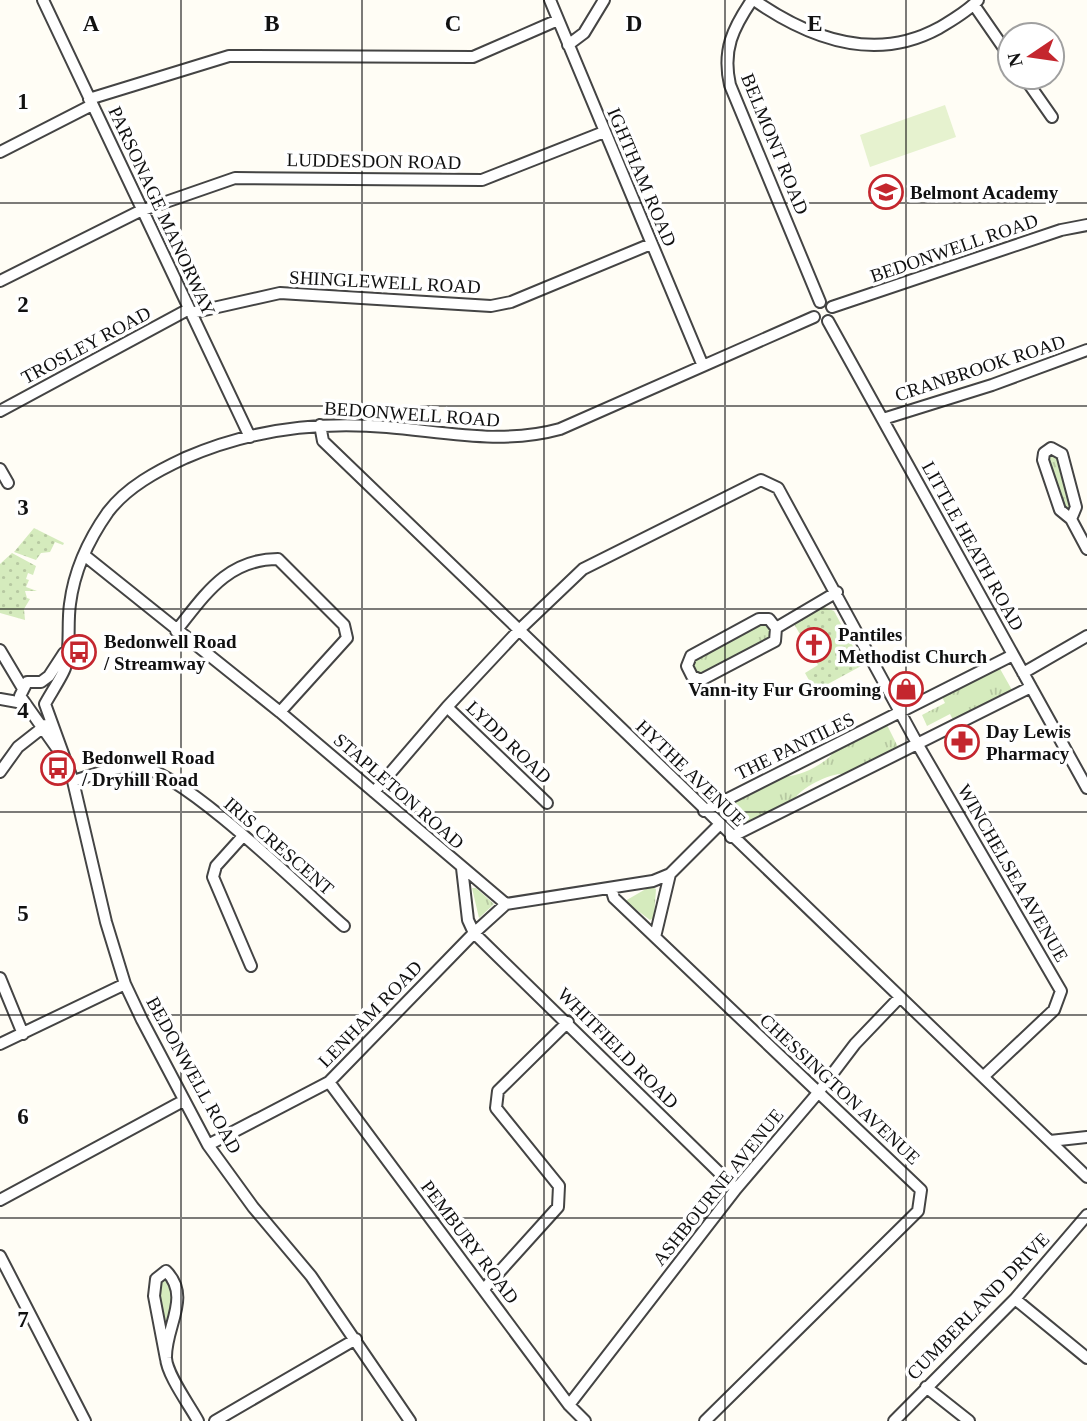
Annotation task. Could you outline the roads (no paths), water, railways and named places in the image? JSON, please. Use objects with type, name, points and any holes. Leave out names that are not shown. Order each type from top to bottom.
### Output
[{"type":"street","name":"PARSONAGE MANORWAY","points":[[43,0],[140,211],[250,437]]},
{"type":"street","name":"IGHTHAM ROAD","points":[[550,0],[703,366]]},
{"type":"street","points":[[568,44],[584,33],[604,0]]},
{"type":"street","points":[[753,0],[785,22],[817,36],[894,45],[919,38],[976,2],[996,34]]},
{"type":"street","name":"BELMONT ROAD","points":[[753,0],[728,44],[728,77],[820,302]]},
{"type":"street","points":[[0,152],[91,102],[229,56],[473,57],[558,20]]},
{"type":"street","points":[[1034,91],[1052,117]]},
{"type":"street","name":"LUDDESDON ROAD","points":[[0,281],[140,211],[235,178],[482,180],[604,132]]},
{"type":"street","name":"BEDONWELL ROAD","points":[[832,307],[1061,230],[1087,225]]},
{"type":"street","name":"SHINGLEWELL ROAD","points":[[190,311],[280,293],[491,306],[512,302],[651,244]]},
{"type":"street","points":[[820,302],[828,303],[832,307],[833,316],[828,321],[820,322],[814,317],[813,309],[820,302]]},
{"type":"street","name":"TROSLEY ROAD","points":[[0,411],[190,311]]},
{"type":"street","name":"BEDONWELL ROAD","points":[[46,725],[47,698],[65,667],[70,604],[84,555],[108,512],[124,495],[169,466],[250,437],[320,425],[387,427],[492,439],[532,437],[560,429],[814,317]]},
{"type":"street","name":"LITTLE HEATH ROAD","points":[[828,321],[1087,788]]},
{"type":"street","name":"CRANBROOK ROAD","points":[[883,419],[992,385],[1087,350]]},
{"type":"street","name":"HYTHE AVENUE","points":[[320,425],[323,441],[731,837],[985,1076],[1087,1177]]},
{"type":"street","points":[[1071,519],[1076,507],[1062,454],[1051,448],[1044,453],[1043,460],[1060,510],[1071,519],[1087,549]]},
{"type":"street","points":[[0,469],[8,483]]},
{"type":"street","points":[[373,792],[519,630],[583,569],[761,480],[778,488],[918,745]]},
{"type":"street","name":"STAPLETON ROAD","points":[[84,555],[280,712],[506,904]]},
{"type":"street","points":[[176,631],[216,582],[256,559],[278,559],[344,625],[346,638],[280,712]]},
{"type":"street","points":[[776,628],[837,592]]},
{"type":"street","points":[[759,619],[769,619],[776,628],[775,640],[701,680],[692,676],[687,666],[691,656],[759,619]]},
{"type":"street","points":[[1023,673],[1087,636]]},
{"type":"street","points":[[0,697],[55,670],[67,648]]},
{"type":"street","points":[[0,650],[10,663]]},
{"type":"street","name":"THE PANTILES","points":[[705,811],[1013,655]]},
{"type":"street","name":"BEDONWELL ROAD","points":[[10,663],[37,681],[47,698]]},
{"type":"street","name":"BEDONWELL ROAD","points":[[10,663],[22,688],[26,705],[46,725],[73,781],[106,922],[125,984],[183,1101],[208,1145],[356,1339],[410,1421]]},
{"type":"street","points":[[731,837],[1031,687]]},
{"type":"street","points":[[0,697],[37,708],[47,698]]},
{"type":"street","name":"LYDD ROAD","points":[[447,707],[547,803]]},
{"type":"street","points":[[0,772],[16,750],[46,725]]},
{"type":"street","name":"WINCHELSEA AVENUE","points":[[918,745],[1061,991],[1054,1010],[985,1076]]},
{"type":"street","name":"IRIS CRESCENT","points":[[73,781],[125,767],[145,768],[174,781],[243,836],[344,926]]},
{"type":"street","points":[[506,904],[653,881],[670,874],[719,825]]},
{"type":"street","points":[[243,836],[216,866],[213,877],[251,966]]},
{"type":"street","points":[[462,868],[468,920],[474,933]]},
{"type":"street","points":[[655,937],[670,874]]},
{"type":"street","name":"CHESSINGTON AVENUE","points":[[611,888],[614,898],[817,1094],[921,1190],[918,1211],[705,1421]]},
{"type":"street","name":"LENHAM ROAD","points":[[208,1145],[329,1082],[474,933],[506,904]]},
{"type":"street","name":"WHITFIELD ROAD","points":[[474,933],[736,1189]]},
{"type":"street","points":[[0,978],[23,1034]]},
{"type":"street","points":[[0,1044],[125,984]]},
{"type":"street","name":"ASHBOURNE AVENUE","points":[[569,1405],[736,1189],[817,1094],[855,1044],[900,997]]},
{"type":"street","points":[[484,1289],[558,1207],[559,1186],[496,1108],[498,1091],[568,1022]]},
{"type":"street","name":"PEMBURY ROAD","points":[[329,1082],[569,1405],[585,1421]]},
{"type":"street","points":[[0,1200],[183,1101]]},
{"type":"street","points":[[1049,1140],[1087,1136]]},
{"type":"street","name":"CUMBERLAND DRIVE","points":[[894,1421],[1015,1299],[1087,1215]]},
{"type":"street","points":[[0,1256],[85,1421]]},
{"type":"street","points":[[166,1359],[178,1292],[175,1279],[166,1271],[156,1279],[154,1296],[166,1359],[198,1421]]},
{"type":"street","points":[[1015,1299],[1087,1358]]},
{"type":"street","points":[[215,1421],[356,1339]]},
{"type":"street","points":[[926,1387],[969,1421]]},
{"type":"place","name":"Belmont Academy","points":[[886,192]]},
{"type":"place","name":"Pantiles Methodist Church","points":[[814,645]]},
{"type":"place","name":"Bedonwell Road / Streamway","points":[[79,652]]},
{"type":"place","name":"Vann-ity Fur Grooming","points":[[906,689]]},
{"type":"place","name":"Day Lewis Pharmacy","points":[[962,742]]},
{"type":"place","name":"Bedonwell Road / Dryhill Road","points":[[58,768]]}]
